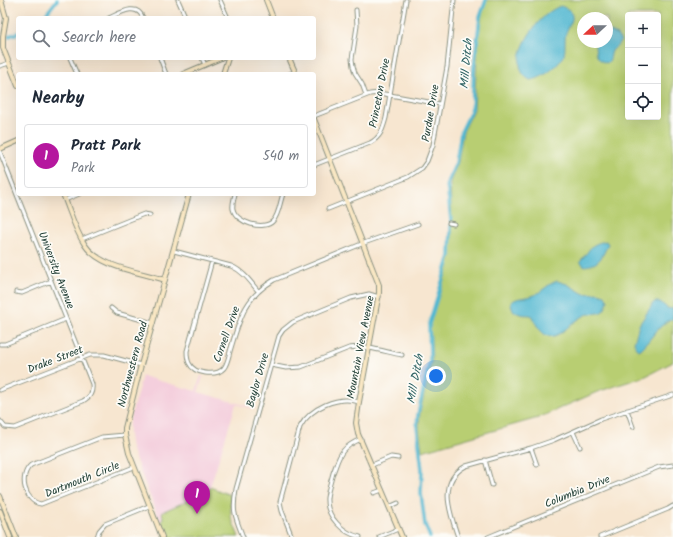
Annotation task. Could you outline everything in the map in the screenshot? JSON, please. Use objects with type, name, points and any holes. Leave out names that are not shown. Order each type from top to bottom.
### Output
[{"type":"street","points":[[0,0],[6,18],[3,48],[16,81]]},
{"type":"street","points":[[178,0],[185,16]]},
{"type":"street","points":[[220,0],[227,16]]},
{"type":"street","points":[[266,0],[272,16]]},
{"type":"street","name":"Princeton Drive","points":[[330,158],[370,143],[380,136],[386,118],[406,0]]},
{"type":"street","name":"Purdue Drive","points":[[328,209],[408,177],[422,168],[427,161],[433,145],[449,52],[454,0]]},
{"type":"street","points":[[114,16],[131,9],[135,9],[140,12],[142,16]]},
{"type":"street","points":[[356,10],[357,26],[352,59],[355,73],[362,84],[366,95]]},
{"type":"street","points":[[71,60],[76,72]]},
{"type":"street","points":[[161,60],[165,72]]},
{"type":"street","points":[[203,60],[205,65]]},
{"type":"street","points":[[188,72],[216,60]]},
{"type":"street","points":[[224,72],[227,60]]},
{"type":"street","points":[[290,60],[295,72]]},
{"type":"street","points":[[0,66],[9,63]]},
{"type":"street","points":[[316,117],[366,95],[379,93],[440,104]]},
{"type":"street","name":"Mountain View Avenue","points":[[316,123],[379,282],[380,290],[356,422],[357,430],[402,537]]},
{"type":"street","points":[[0,149],[16,142]]},
{"type":"street","name":"University Avenue","points":[[0,152],[16,192]]},
{"type":"street","points":[[316,164],[330,158]]},
{"type":"street","name":"University Avenue","points":[[0,421],[5,427],[15,428],[83,401],[91,395],[92,384],[18,196]]},
{"type":"street","points":[[64,196],[88,250],[110,264],[165,280]]},
{"type":"street","points":[[65,200],[74,196]]},
{"type":"street","name":"Northwestern Road","points":[[162,537],[134,468],[127,447],[125,435],[127,419],[141,365],[188,196]]},
{"type":"street","points":[[234,196],[232,206],[237,217],[250,223],[261,225],[269,224],[276,217],[281,196]]},
{"type":"street","points":[[82,239],[138,216],[144,214],[150,215]]},
{"type":"street","points":[[449,223],[454,224]]},
{"type":"street","name":"Cornell Drive","points":[[212,261],[187,351],[188,362],[192,367],[207,373],[223,370],[226,366],[243,310],[258,291],[274,280],[418,224]]},
{"type":"street","points":[[174,250],[237,268],[258,291]]},
{"type":"street","points":[[16,292],[22,293],[52,281]]},
{"type":"street","name":"Baylor Drive","points":[[243,537],[236,520],[234,505],[244,459],[279,336],[283,330],[293,322],[359,295],[369,294],[378,297]]},
{"type":"street","points":[[111,308],[117,313],[153,323]]},
{"type":"street","points":[[0,344],[5,344],[66,319]]},
{"type":"street","points":[[271,364],[294,368],[301,367],[349,348],[356,347],[369,348],[402,355]]},
{"type":"street","name":"Drake Street","points":[[0,390],[90,355],[104,355],[141,365]]},
{"type":"street","points":[[458,537],[448,498],[449,485],[459,469],[485,460],[531,448],[573,432],[601,419],[673,395]]},
{"type":"street","points":[[292,537],[280,502],[300,427],[306,418],[316,410],[338,401],[344,400],[359,402]]},
{"type":"street","points":[[627,410],[633,427]]},
{"type":"street","points":[[573,432],[580,447]]},
{"type":"street","name":"Dartmouth Circle","points":[[125,435],[102,437],[30,465],[24,473],[24,480],[30,498],[36,503],[41,504],[134,468]]},
{"type":"street","points":[[360,537],[352,536],[333,518],[327,497],[340,455],[349,445],[361,439]]},
{"type":"street","points":[[531,448],[537,465]]},
{"type":"street","points":[[372,465],[391,457],[398,458]]},
{"type":"street","points":[[485,460],[492,485]]},
{"type":"street","name":"Columbia Drive","points":[[488,537],[659,466],[673,465]]},
{"type":"street","points":[[374,493],[382,490]]},
{"type":"street","points":[[0,496],[16,537]]},
{"type":"street","points":[[389,507],[398,503]]},
{"type":"street","points":[[97,537],[99,531],[105,524],[149,506]]},
{"type":"street","points":[[600,537],[673,506]]},
{"type":"street","points":[[0,511],[10,537]]},
{"type":"street","points":[[379,537],[398,529]]},
{"type":"shaded area","points":[[142,376],[196,391],[201,376],[203,376],[198,392],[255,408],[236,404],[210,487],[207,492],[162,512],[163,517],[161,524],[131,448],[129,435],[129,423]]},
{"type":"green space","points":[[487,0],[673,0],[673,362],[646,376],[597,392],[538,418],[422,451],[419,428],[420,412],[432,360],[430,324],[451,258],[452,228],[450,182],[458,162],[463,132],[474,110],[478,41],[482,14]]},
{"type":"green space","points":[[210,487],[230,495],[231,517],[239,537],[165,537],[161,524],[163,517],[162,512],[207,492]]},
{"type":"water","points":[[561,6],[570,10],[572,16],[571,23],[566,33],[564,55],[559,63],[545,75],[530,80],[522,73],[520,63],[521,52],[526,40],[543,18],[552,10]]},
{"type":"water","points":[[613,33],[617,35],[621,41],[612,51],[610,59],[607,63],[598,58],[595,49],[613,48]]},
{"type":"water","points":[[606,241],[608,244],[600,260],[594,264],[584,266],[580,261],[590,248],[596,244]]},
{"type":"water","points":[[557,281],[567,284],[584,294],[598,293],[605,295],[608,301],[606,307],[601,312],[586,315],[555,336],[549,336],[538,327],[531,315],[520,314],[512,309],[511,302],[519,298],[535,295]]},
{"type":"water","points":[[654,302],[660,302],[667,308],[673,309],[673,319],[663,324],[645,345],[638,350],[634,343],[639,325]]},
{"type":"waterway","points":[[45,16],[57,0]]},
{"type":"waterway","name":"Mill Ditch","points":[[451,221],[447,183],[456,163],[461,132],[472,109],[474,67],[480,17],[486,0]]},
{"type":"waterway","points":[[9,36],[16,34]]},
{"type":"waterway","name":"Mill Ditch","points":[[430,537],[425,525],[421,493],[422,470],[417,426],[418,414],[430,359],[429,324],[450,256],[451,226]]},
{"type":"place","name":"Pratt Park","points":[[197,514]]}]
